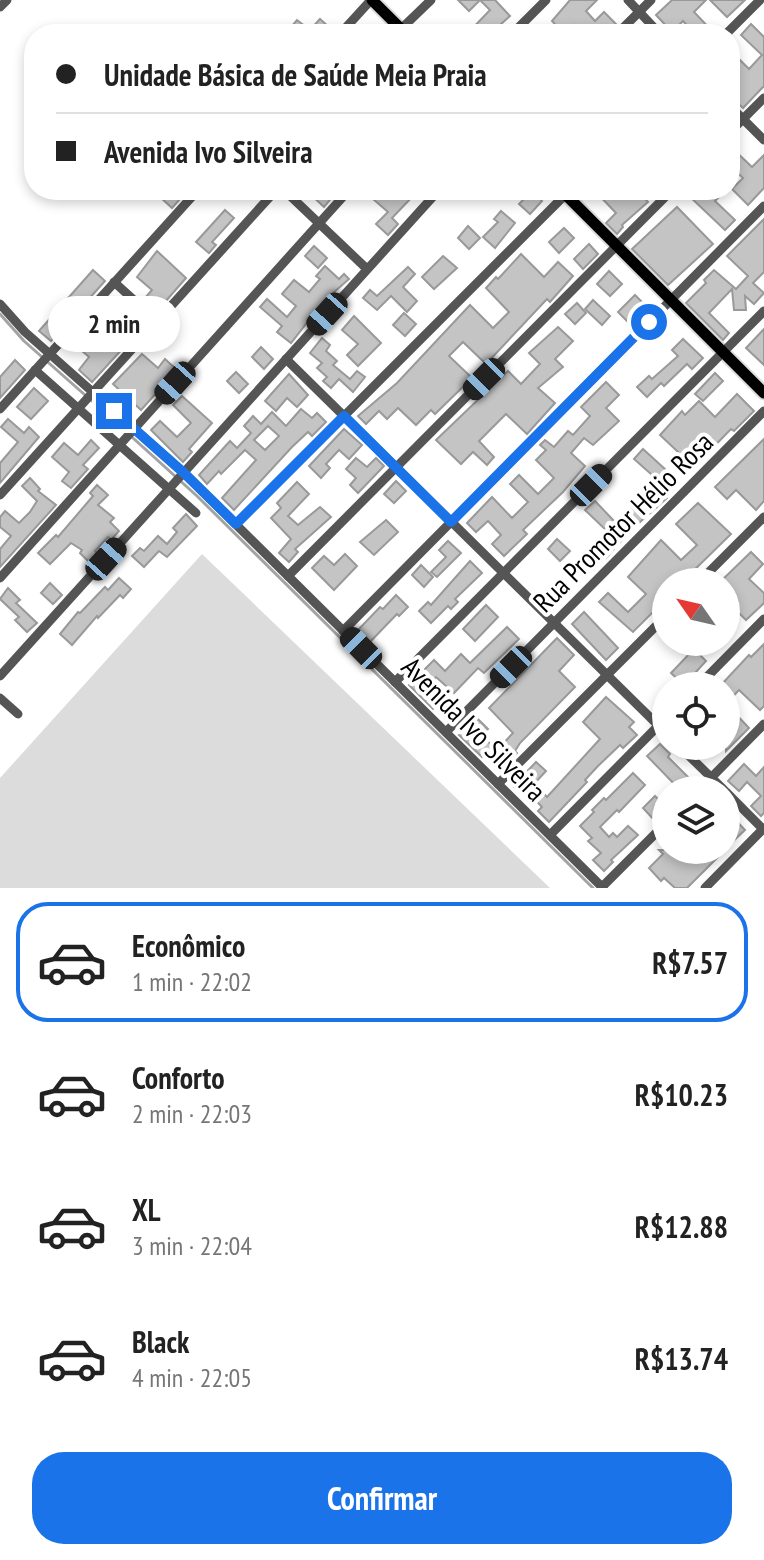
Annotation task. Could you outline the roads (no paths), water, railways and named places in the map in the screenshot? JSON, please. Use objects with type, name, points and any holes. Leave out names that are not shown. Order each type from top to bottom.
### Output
[{"type":"main road","points":[[371,0],[396,24]]},
{"type":"main road","points":[[574,200],[764,393]]},
{"type":"street","points":[[0,7],[7,0]]},
{"type":"street","points":[[349,24],[371,0]]},
{"type":"street","points":[[411,24],[431,0]]},
{"type":"street","points":[[522,24],[546,0]]},
{"type":"street","points":[[628,0],[650,24]]},
{"type":"street","points":[[627,24],[651,0]]},
{"type":"street","points":[[736,24],[760,0]]},
{"type":"street","points":[[740,122],[764,98]]},
{"type":"street","points":[[740,116],[764,140]]},
{"type":"street","points":[[0,409],[189,200]]},
{"type":"street","points":[[0,495],[267,200]]},
{"type":"street","points":[[295,200],[367,269]]},
{"type":"street","points":[[0,578],[340,200]]},
{"type":"street","points":[[0,676],[430,200]]},
{"type":"street","points":[[236,524],[557,200]]},
{"type":"street","points":[[288,576],[662,200]]},
{"type":"street","points":[[343,631],[764,206]]},
{"type":"street","points":[[114,282],[157,321]]},
{"type":"street","name":"Avenida Ivo Silveira","points":[[0,304],[80,406],[122,442],[236,524],[602,888]]},
{"type":"street","points":[[395,682],[764,311]]},
{"type":"street","points":[[286,359],[652,716]]},
{"type":"street","name":"Avenida Ivo Silveira","points":[[43,361],[92,394],[133,430],[177,480],[196,513]]},
{"type":"street","name":"Rua Promotor Hélio Rosa","points":[[446,732],[764,411]]},
{"type":"street","points":[[713,568],[764,517]]},
{"type":"street","points":[[712,672],[764,619]]},
{"type":"street","points":[[498,784],[652,630]]},
{"type":"street","points":[[0,698],[18,714]]},
{"type":"street","points":[[713,776],[764,724]]},
{"type":"street","points":[[550,835],[652,737]]},
{"type":"street","points":[[693,760],[709,776]]},
{"type":"street","points":[[705,888],[764,829],[740,806]]},
{"type":"street","points":[[602,888],[652,837]]},
{"type":"waterway","points":[[0,314],[24,341],[85,395]]},
{"type":"waterway","points":[[91,400],[197,496],[593,888]]}]
